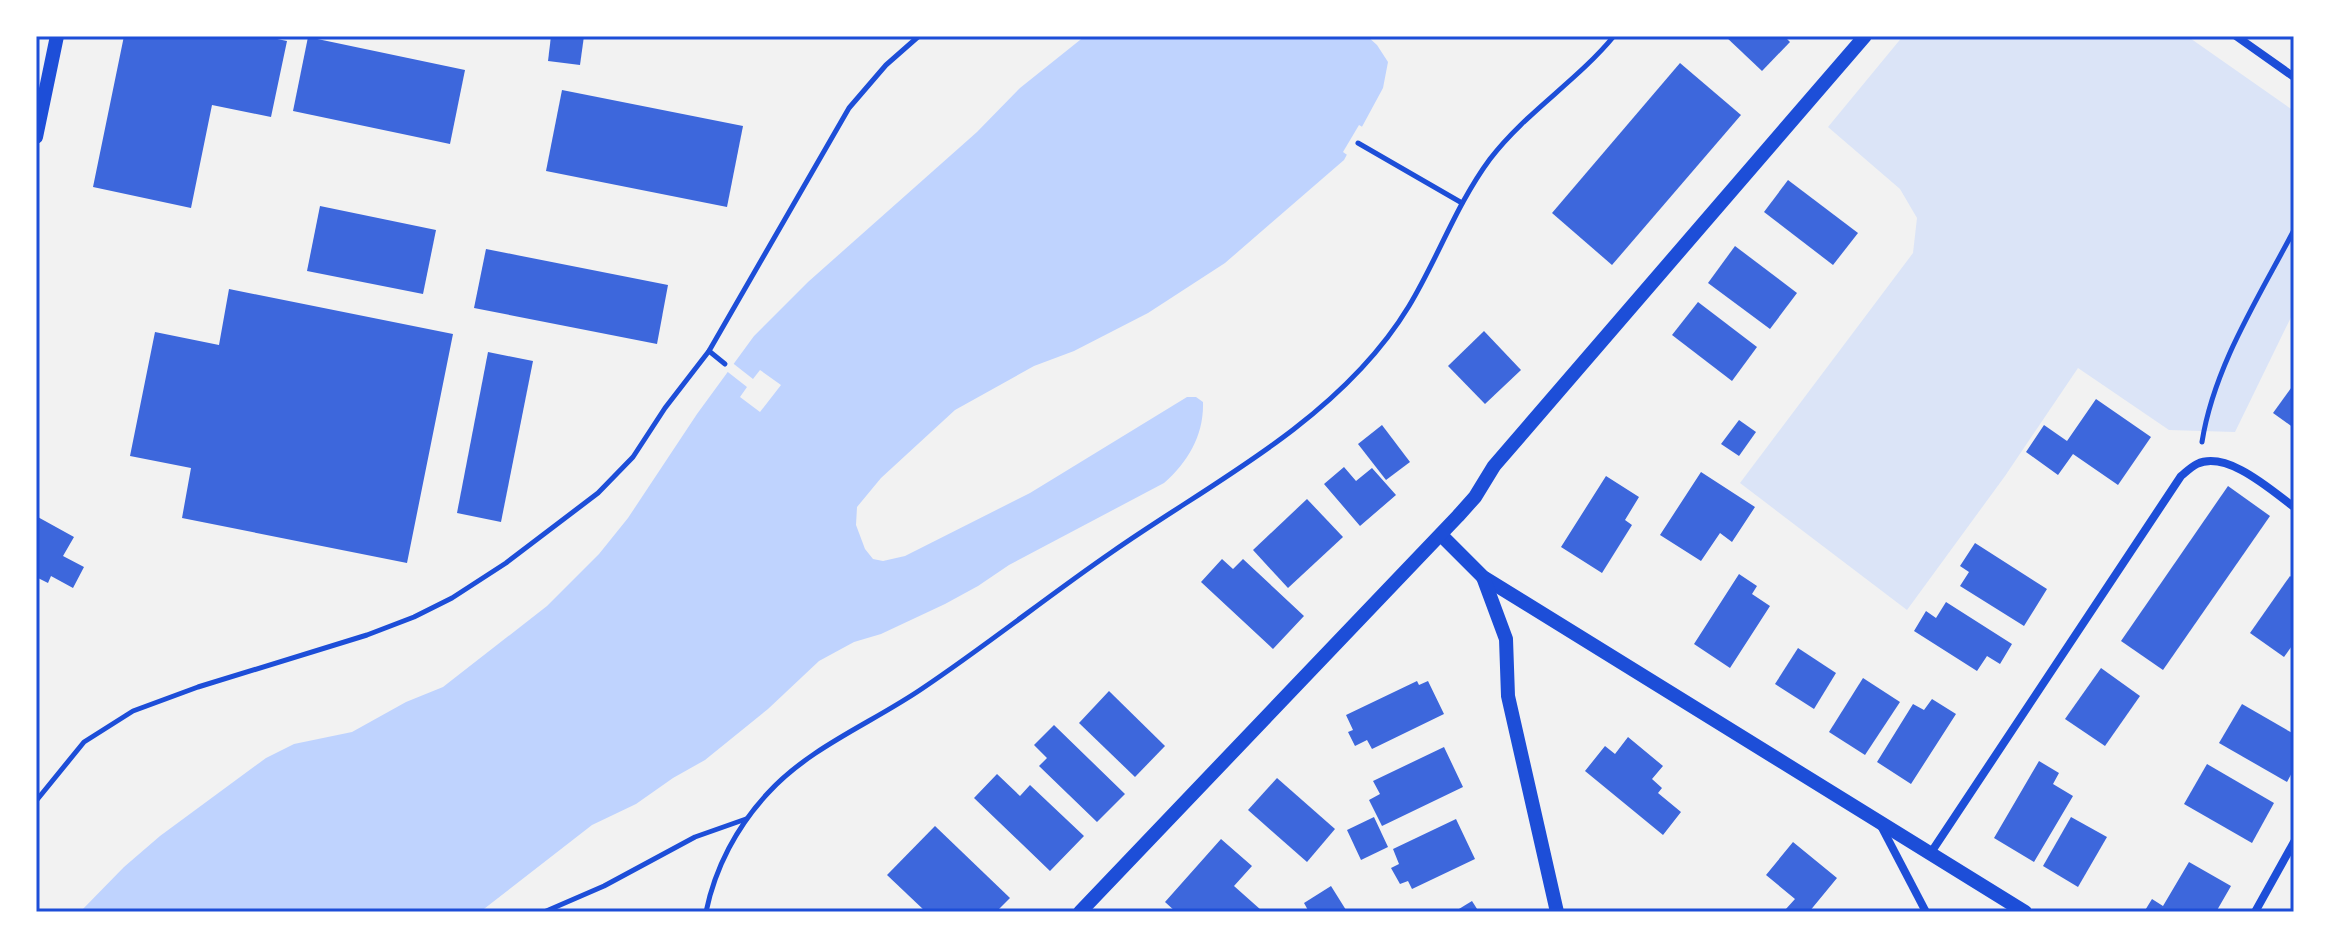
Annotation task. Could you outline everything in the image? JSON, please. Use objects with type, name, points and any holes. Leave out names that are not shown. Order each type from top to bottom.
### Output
[{"type":"street","points":[[36,137],[57,36]]},
{"type":"street","points":[[1080,912],[1441,535],[1475,497],[1494,466],[1865,36]]},
{"type":"street","points":[[2236,36],[2294,77]]},
{"type":"street","points":[[1930,855],[2181,476],[2199,463],[2239,468],[2294,507]]},
{"type":"street","points":[[1441,535],[1483,577],[2025,912]]},
{"type":"street","points":[[1483,577],[1506,639],[1508,696],[1557,912]]},
{"type":"street","points":[[1879,824],[1926,912]]},
{"type":"street","points":[[2255,912],[2294,842]]},
{"type":"path","points":[[36,801],[84,742],[133,711],[414,617],[452,598],[506,563],[586,503],[633,457],[665,408],[709,351],[849,108],[886,65],[919,36]]},
{"type":"path","points":[[706,912],[724,856],[746,819],[769,791],[829,744],[896,706],[958,665],[1111,552],[1239,468],[1318,409],[1360,369],[1391,334],[1410,304],[1462,203],[1490,160],[1515,130],[1588,64],[1614,36]]},
{"type":"path","points":[[1358,143],[1462,203]]},
{"type":"path","points":[[2199,463],[2215,389],[2230,353],[2294,230]]},
{"type":"path","points":[[709,351],[725,364]]},
{"type":"path","points":[[544,912],[604,886],[695,837],[746,819]]},
{"type":"shaded area","points":[[1903,36],[2187,36],[2294,111],[2294,311],[2235,432],[2169,430],[2078,368],[2005,476],[1907,610],[1740,483],[1913,253],[1917,218],[1900,189],[1828,127]]},
{"type":"water","points":[[1085,36],[1367,36],[1388,62],[1383,88],[1344,160],[1225,263],[1148,313],[1074,351],[1034,366],[955,410],[881,478],[857,507],[856,525],[865,549],[873,559],[883,561],[905,556],[1030,493],[1187,397],[1196,397],[1203,402],[1197,437],[1187,457],[1164,483],[1009,565],[945,604],[881,634],[854,642],[819,661],[768,709],[705,760],[636,804],[592,825],[480,912],[80,912],[160,836],[266,758],[294,744],[352,732],[406,702],[443,687],[547,606],[599,554],[628,518],[697,414],[754,336],[808,282],[977,132],[1020,88]]},
{"type":"pier","points":[[1359,125],[1366,129],[1350,157],[1343,152]]},
{"type":"pier","points":[[730,361],[753,379],[760,370],[781,385],[760,412],[740,397],[747,387],[724,369]]},
{"type":"building","points":[[124,36],[263,36],[287,41],[271,117],[212,105],[191,208],[93,187]]},
{"type":"building","points":[[551,36],[584,36],[580,65],[548,61]]},
{"type":"building","points":[[1725,36],[1784,36],[1790,42],[1762,71]]},
{"type":"building","points":[[308,37],[465,70],[450,144],[293,111]]},
{"type":"building","points":[[1680,63],[1741,115],[1612,265],[1552,213]]},
{"type":"building","points":[[562,90],[743,126],[727,207],[546,171]]},
{"type":"building","points":[[1788,180],[1858,233],[1833,265],[1764,212]]},
{"type":"building","points":[[320,206],[436,230],[423,294],[307,271]]},
{"type":"building","points":[[1735,246],[1797,293],[1770,329],[1708,283]]},
{"type":"building","points":[[486,249],[668,285],[657,344],[474,308]]},
{"type":"building","points":[[229,289],[453,334],[407,563],[182,518],[191,468],[130,456],[155,332],[219,345]]},
{"type":"building","points":[[1698,302],[1757,347],[1732,381],[1672,335]]},
{"type":"building","points":[[1484,331],[1521,370],[1485,404],[1448,366]]},
{"type":"building","points":[[488,352],[533,361],[501,522],[457,513]]},
{"type":"building","points":[[2294,384],[2294,428],[2273,413]]},
{"type":"building","points":[[2096,399],[2151,437],[2118,485],[2073,454],[2058,475],[2026,452],[2044,425],[2067,441]]},
{"type":"building","points":[[1739,420],[1756,432],[1739,456],[1721,444]]},
{"type":"building","points":[[1382,425],[1410,462],[1386,480],[1358,444]]},
{"type":"building","points":[[1344,467],[1356,481],[1372,468],[1396,495],[1360,526],[1324,484]]},
{"type":"building","points":[[1701,472],[1755,507],[1732,542],[1720,533],[1701,561],[1660,535]]},
{"type":"building","points":[[1606,476],[1639,497],[1625,520],[1632,525],[1602,573],[1561,547]]},
{"type":"building","points":[[2228,486],[2270,516],[2163,670],[2121,641]]},
{"type":"building","points":[[1307,499],[1343,537],[1288,588],[1253,550]]},
{"type":"building","points":[[36,516],[74,537],[63,556],[84,567],[73,588],[51,576],[48,583],[36,577]]},
{"type":"building","points":[[1975,543],[2047,589],[2024,626],[1960,586],[1969,572],[1960,566]]},
{"type":"building","points":[[1222,559],[1233,569],[1243,559],[1304,616],[1273,649],[1201,582]]},
{"type":"building","points":[[1739,574],[1757,586],[1752,594],[1770,606],[1730,668],[1694,644]]},
{"type":"building","points":[[2290,576],[2294,579],[2294,643],[2284,657],[2250,633]]},
{"type":"building","points":[[1946,602],[2012,644],[2000,664],[1987,656],[1977,671],[1914,631],[1926,611],[1936,618]]},
{"type":"building","points":[[1798,648],[1836,673],[1814,709],[1775,684]]},
{"type":"building","points":[[2101,668],[2140,696],[2105,746],[2065,719]]},
{"type":"building","points":[[1863,678],[1900,702],[1865,755],[1829,732]]},
{"type":"building","points":[[1417,681],[1419,685],[1428,681],[1444,714],[1372,749],[1367,740],[1355,746],[1348,732],[1353,730],[1346,715]]},
{"type":"building","points":[[1109,691],[1165,746],[1135,777],[1079,723]]},
{"type":"building","points":[[1932,699],[1956,714],[1911,784],[1877,762],[1913,704],[1924,710]]},
{"type":"building","points":[[2242,704],[2294,734],[2294,769],[2287,782],[2219,743]]},
{"type":"building","points":[[1054,725],[1125,794],[1097,822],[1039,766],[1047,758],[1034,745]]},
{"type":"building","points":[[1628,737],[1663,766],[1652,779],[1662,788],[1658,793],[1681,812],[1663,835],[1585,771],[1605,746],[1615,754]]},
{"type":"building","points":[[1444,747],[1463,787],[1382,826],[1369,800],[1380,794],[1373,781]]},
{"type":"building","points":[[2039,761],[2059,773],[2053,784],[2073,796],[2034,862],[1994,838]]},
{"type":"building","points":[[2207,764],[2274,803],[2252,843],[2184,804]]},
{"type":"building","points":[[997,774],[1020,796],[1030,785],[1084,836],[1050,871],[974,798]]},
{"type":"building","points":[[1277,778],[1335,829],[1307,862],[1248,810]]},
{"type":"building","points":[[1374,817],[1388,847],[1361,860],[1347,830]]},
{"type":"building","points":[[2071,817],[2107,837],[2078,887],[2043,866]]},
{"type":"building","points":[[1456,819],[1475,859],[1412,889],[1408,881],[1400,884],[1391,868],[1399,864],[1393,849]]},
{"type":"building","points":[[935,826],[1010,898],[996,912],[926,912],[887,875]]},
{"type":"building","points":[[1221,839],[1252,866],[1234,886],[1261,910],[1176,912],[1165,902]]},
{"type":"building","points":[[1793,842],[1837,878],[1809,912],[1785,910],[1795,899],[1766,875]]},
{"type":"building","points":[[2189,862],[2231,886],[2216,912],[2144,912],[2152,899],[2163,906]]},
{"type":"building","points":[[1331,886],[1346,910],[1309,912],[1304,903]]},
{"type":"building","points":[[1472,901],[1479,912],[1454,912]]}]
